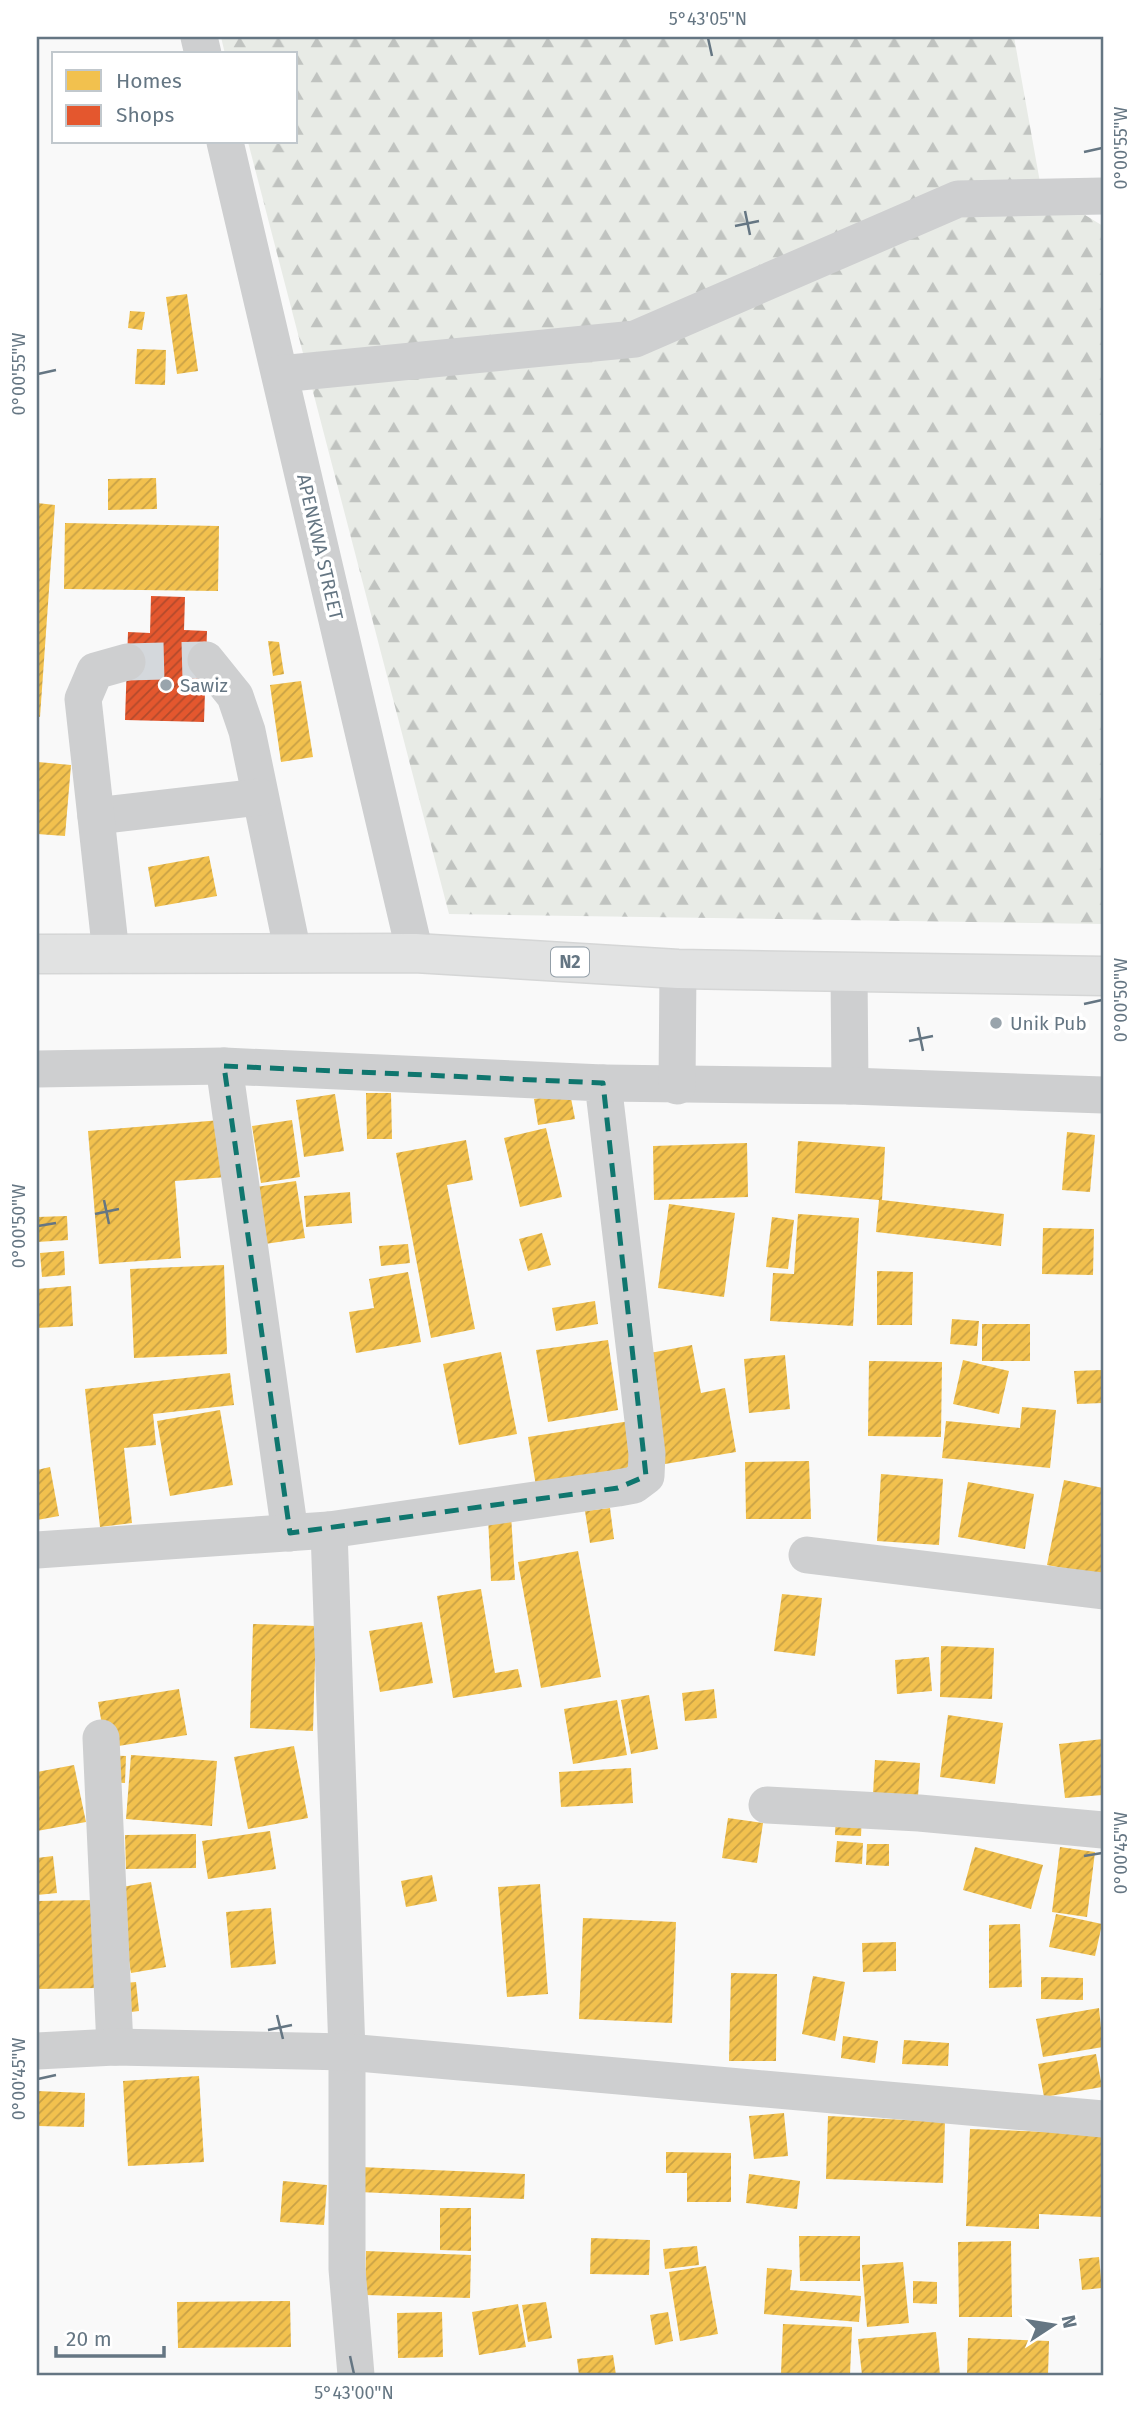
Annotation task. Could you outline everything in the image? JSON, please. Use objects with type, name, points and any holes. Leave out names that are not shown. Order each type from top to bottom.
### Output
[{"type":"highway","name":"N2","points":[[37,954],[415,953],[678,969],[1103,976]]},
{"type":"street","name":"APENKWA STREET","points":[[225,144],[415,953]]},
{"type":"street","points":[[280,374],[635,339],[958,199],[1103,196]]},
{"type":"street","points":[[206,660],[235,696],[247,732],[293,953]]},
{"type":"street","points":[[111,954],[83,699],[95,671],[127,662]]},
{"type":"street","points":[[96,816],[260,797]]},
{"type":"street","points":[[677,1086],[678,969]]},
{"type":"street","points":[[849,972],[850,1086]]},
{"type":"street","points":[[37,1069],[224,1066],[677,1086],[850,1086],[1103,1095]]},
{"type":"street","points":[[224,1066],[290,1533]]},
{"type":"street","points":[[37,1550],[329,1530],[618,1488],[634,1485],[646,1476],[647,1454],[603,1083]]},
{"type":"street","points":[[329,1530],[347,2052],[347,2269],[356,2375]]},
{"type":"street","points":[[807,1555],[1103,1591]]},
{"type":"street","points":[[101,1738],[114,2046]]},
{"type":"street","points":[[766,1805],[919,1813],[1103,1830]]},
{"type":"street","points":[[37,2050],[114,2046],[347,2052],[1103,2119]]},
{"type":"highlighted area","points":[[224,1066],[603,1083],[646,1476],[618,1488],[290,1533]]},
{"type":"green space","points":[[221,37],[1014,37],[1041,188],[1103,226],[1103,924],[449,914],[249,144],[298,144],[298,52],[225,52]]},
{"type":"building: Homes","points":[[187,294],[198,371],[177,374],[166,297]]},
{"type":"building: Homes","points":[[130,311],[145,312],[142,330],[128,328]]},
{"type":"building: Homes","points":[[137,349],[166,350],[165,385],[135,384]]},
{"type":"building: Homes","points":[[156,478],[157,509],[108,510],[108,479]]},
{"type":"building: Homes","points":[[37,503],[55,505],[40,717],[37,716]]},
{"type":"building: Homes","points":[[65,523],[219,526],[218,591],[64,589]]},
{"type":"building: Homes","points":[[268,641],[279,642],[284,674],[273,676]]},
{"type":"building: Homes","points":[[301,681],[313,757],[281,762],[270,685]]},
{"type":"building: Homes","points":[[38,762],[71,765],[65,836],[37,834]]},
{"type":"building: Homes","points":[[209,856],[217,896],[155,907],[148,867]]},
{"type":"building: Homes","points":[[366,1093],[391,1093],[392,1139],[367,1139]]},
{"type":"building: Homes","points":[[570,1093],[575,1119],[538,1125],[534,1099]]},
{"type":"building: Homes","points":[[335,1094],[344,1151],[304,1157],[296,1100]]},
{"type":"building: Homes","points":[[221,1120],[226,1177],[175,1181],[181,1258],[99,1264],[88,1131]]},
{"type":"building: Homes","points":[[292,1120],[300,1177],[261,1183],[252,1126]]},
{"type":"building: Homes","points":[[546,1128],[562,1197],[520,1207],[504,1138]]},
{"type":"building: Homes","points":[[1067,1132],[1095,1135],[1090,1192],[1062,1190]]},
{"type":"building: Homes","points":[[466,1140],[473,1180],[447,1185],[475,1329],[431,1338],[396,1153]]},
{"type":"building: Homes","points":[[798,1141],[885,1147],[882,1200],[1004,1214],[1001,1246],[876,1232],[879,1200],[795,1193]]},
{"type":"building: Homes","points":[[747,1143],[748,1197],[654,1200],[653,1146]]},
{"type":"building: Homes","points":[[296,1181],[305,1238],[265,1244],[256,1187]]},
{"type":"building: Homes","points":[[350,1192],[352,1223],[306,1227],[304,1196]]},
{"type":"building: Homes","points":[[669,1204],[735,1213],[724,1297],[658,1288]]},
{"type":"building: Homes","points":[[798,1214],[859,1218],[853,1326],[770,1321],[773,1273],[794,1274]]},
{"type":"building: Homes","points":[[67,1216],[68,1240],[37,1242],[37,1217]]},
{"type":"building: Homes","points":[[772,1217],[794,1220],[788,1269],[766,1267]]},
{"type":"building: Homes","points":[[1043,1228],[1094,1229],[1093,1275],[1042,1274]]},
{"type":"building: Homes","points":[[542,1233],[551,1265],[528,1271],[519,1239]]},
{"type":"building: Homes","points":[[408,1244],[410,1263],[381,1266],[379,1246]]},
{"type":"building: Homes","points":[[64,1251],[65,1275],[42,1277],[40,1253]]},
{"type":"building: Homes","points":[[224,1265],[227,1354],[134,1358],[130,1269]]},
{"type":"building: Homes","points":[[877,1271],[913,1272],[912,1325],[877,1325]]},
{"type":"building: Homes","points":[[408,1272],[421,1342],[356,1353],[349,1312],[374,1308],[369,1279]]},
{"type":"building: Homes","points":[[71,1286],[73,1326],[37,1328],[37,1289]]},
{"type":"building: Homes","points":[[595,1301],[598,1324],[556,1331],[552,1308]]},
{"type":"building: Homes","points":[[952,1319],[979,1321],[977,1346],[950,1344]]},
{"type":"building: Homes","points":[[982,1324],[1030,1324],[1030,1361],[982,1361]]},
{"type":"building: Homes","points":[[608,1340],[618,1410],[548,1422],[536,1350]]},
{"type":"building: Homes","points":[[692,1345],[701,1393],[725,1388],[736,1452],[665,1464],[645,1354]]},
{"type":"building: Homes","points":[[501,1352],[517,1434],[459,1445],[443,1364]]},
{"type":"building: Homes","points":[[785,1355],[790,1409],[749,1413],[744,1359]]},
{"type":"building: Homes","points":[[963,1360],[1009,1371],[999,1414],[953,1404]]},
{"type":"building: Homes","points":[[869,1361],[942,1362],[941,1437],[868,1436]]},
{"type":"building: Homes","points":[[1102,1370],[1103,1403],[1077,1404],[1074,1371]]},
{"type":"building: Homes","points":[[230,1373],[234,1405],[153,1414],[156,1445],[124,1448],[132,1523],[100,1527],[85,1389]]},
{"type":"building: Homes","points":[[1022,1407],[1056,1410],[1050,1468],[942,1458],[946,1421],[1020,1428]]},
{"type":"building: Homes","points":[[220,1410],[233,1485],[170,1496],[157,1421]]},
{"type":"building: Homes","points":[[630,1421],[638,1469],[536,1486],[528,1437]]},
{"type":"building: Homes","points":[[809,1461],[811,1519],[746,1519],[745,1462]]},
{"type":"building: Homes","points":[[50,1467],[59,1516],[37,1520],[37,1470]]},
{"type":"building: Homes","points":[[881,1474],[943,1479],[939,1545],[877,1541]]},
{"type":"building: Homes","points":[[1064,1480],[1103,1488],[1103,1576],[1047,1565]]},
{"type":"building: Homes","points":[[968,1482],[1034,1494],[1025,1549],[958,1537]]},
{"type":"building: Homes","points":[[610,1508],[614,1539],[590,1543],[585,1511]]},
{"type":"building: Homes","points":[[511,1515],[515,1580],[491,1581],[488,1517]]},
{"type":"building: Homes","points":[[578,1551],[601,1677],[541,1688],[518,1562]]},
{"type":"building: Homes","points":[[481,1589],[495,1673],[518,1669],[522,1687],[453,1698],[437,1596]]},
{"type":"building: Homes","points":[[782,1594],[822,1598],[815,1656],[774,1651]]},
{"type":"building: Homes","points":[[422,1622],[433,1683],[380,1692],[369,1631]]},
{"type":"building: Homes","points":[[253,1624],[316,1626],[313,1731],[250,1728]]},
{"type":"building: Homes","points":[[941,1646],[994,1648],[992,1699],[940,1697]]},
{"type":"building: Homes","points":[[929,1657],[932,1691],[897,1694],[895,1660]]},
{"type":"building: Homes","points":[[179,1689],[187,1735],[106,1748],[98,1702]]},
{"type":"building: Homes","points":[[714,1689],[717,1718],[685,1721],[682,1693]]},
{"type":"building: Homes","points":[[649,1695],[658,1749],[631,1754],[621,1700]]},
{"type":"building: Homes","points":[[617,1700],[627,1755],[573,1764],[564,1709]]},
{"type":"building: Homes","points":[[948,1715],[1003,1723],[995,1784],[940,1777]]},
{"type":"building: Homes","points":[[1103,1739],[1103,1795],[1065,1798],[1059,1744]]},
{"type":"building: Homes","points":[[294,1746],[308,1818],[248,1829],[234,1757]]},
{"type":"building: Homes","points":[[101,1755],[126,1756],[125,1783],[101,1782]]},
{"type":"building: Homes","points":[[131,1755],[217,1761],[212,1826],[126,1819]]},
{"type":"building: Homes","points":[[875,1760],[920,1763],[918,1797],[873,1794]]},
{"type":"building: Homes","points":[[74,1765],[86,1822],[37,1831],[37,1772]]},
{"type":"building: Homes","points":[[631,1768],[633,1803],[561,1807],[559,1772]]},
{"type":"building: Homes","points":[[836,1813],[862,1815],[861,1836],[835,1835]]},
{"type":"building: Homes","points":[[728,1818],[763,1823],[757,1863],[722,1858]]},
{"type":"building: Homes","points":[[270,1831],[276,1869],[208,1879],[202,1841]]},
{"type":"building: Homes","points":[[196,1834],[196,1868],[126,1869],[125,1835]]},
{"type":"building: Homes","points":[[837,1841],[863,1843],[862,1864],[835,1862]]},
{"type":"building: Homes","points":[[867,1844],[889,1844],[889,1866],[866,1865]]},
{"type":"building: Homes","points":[[975,1847],[1043,1865],[1031,1909],[963,1890]]},
{"type":"building: Homes","points":[[1060,1847],[1095,1852],[1087,1917],[1052,1912]]},
{"type":"building: Homes","points":[[53,1856],[57,1893],[37,1895],[37,1858]]},
{"type":"building: Homes","points":[[432,1875],[437,1901],[406,1907],[401,1881]]},
{"type":"building: Homes","points":[[151,1882],[166,1967],[131,1973],[116,1888]]},
{"type":"building: Homes","points":[[540,1884],[548,1994],[507,1997],[498,1887]]},
{"type":"building: Homes","points":[[95,1900],[97,1988],[37,1989],[37,1901]]},
{"type":"building: Homes","points":[[271,1908],[276,1964],[231,1968],[226,1912]]},
{"type":"building: Homes","points":[[1056,1914],[1102,1924],[1095,1956],[1049,1947]]},
{"type":"building: Homes","points":[[583,1918],[676,1922],[672,2023],[579,2019]]},
{"type":"building: Homes","points":[[1020,1924],[1022,1987],[989,1988],[989,1925]]},
{"type":"building: Homes","points":[[896,1942],[896,1971],[863,1972],[862,1943]]},
{"type":"building: Homes","points":[[731,1973],[777,1974],[776,2061],[729,2061]]},
{"type":"building: Homes","points":[[813,1976],[845,1982],[835,2041],[802,2034]]},
{"type":"building: Homes","points":[[1041,1977],[1083,1978],[1083,2000],[1041,1999]]},
{"type":"building: Homes","points":[[136,1982],[139,2011],[116,2014],[113,1984]]},
{"type":"building: Homes","points":[[1099,2008],[1103,2047],[1043,2057],[1036,2019]]},
{"type":"building: Homes","points":[[843,2036],[878,2041],[875,2063],[841,2058]]},
{"type":"building: Homes","points":[[904,2040],[949,2043],[948,2066],[902,2064]]},
{"type":"building: Homes","points":[[1096,2054],[1102,2087],[1044,2097],[1038,2064]]},
{"type":"building: Homes","points":[[199,2076],[204,2162],[128,2166],[123,2081]]},
{"type":"building: Homes","points":[[37,2091],[85,2093],[84,2127],[37,2126]]},
{"type":"building: Homes","points":[[784,2113],[788,2156],[754,2159],[749,2116]]},
{"type":"building: Homes","points":[[828,2116],[945,2122],[943,2183],[826,2179]]},
{"type":"building: Homes","points":[[970,2129],[1103,2134],[1103,2217],[1039,2214],[1039,2229],[966,2226]]},
{"type":"building: Homes","points":[[666,2152],[731,2153],[731,2202],[687,2202],[687,2173],[666,2173]]},
{"type":"building: Homes","points":[[360,2167],[525,2174],[524,2199],[359,2192]]},
{"type":"building: Homes","points":[[749,2174],[800,2181],[797,2209],[746,2203]]},
{"type":"building: Homes","points":[[283,2181],[327,2185],[324,2225],[280,2222]]},
{"type":"building: Homes","points":[[440,2208],[471,2208],[471,2251],[440,2250]]},
{"type":"building: Homes","points":[[799,2236],[860,2236],[860,2281],[800,2281]]},
{"type":"building: Homes","points":[[591,2238],[650,2240],[649,2275],[590,2274]]},
{"type":"building: Homes","points":[[1011,2241],[1012,2317],[959,2317],[958,2242]]},
{"type":"building: Homes","points":[[697,2246],[699,2265],[665,2269],[663,2249]]},
{"type":"building: Homes","points":[[366,2251],[471,2255],[470,2298],[365,2295]]},
{"type":"building: Homes","points":[[1099,2257],[1102,2288],[1082,2290],[1079,2259]]},
{"type":"building: Homes","points":[[903,2262],[909,2323],[867,2327],[862,2265]]},
{"type":"building: Homes","points":[[706,2266],[718,2334],[680,2341],[669,2272]]},
{"type":"building: Homes","points":[[767,2268],[792,2270],[790,2290],[861,2296],[859,2322],[764,2314]]},
{"type":"building: Homes","points":[[913,2281],[937,2282],[937,2304],[913,2303]]},
{"type":"building: Homes","points":[[290,2301],[291,2347],[178,2348],[177,2302]]},
{"type":"building: Homes","points":[[546,2302],[552,2338],[528,2342],[522,2305]]},
{"type":"building: Homes","points":[[518,2304],[526,2347],[479,2355],[472,2312]]},
{"type":"building: Homes","points":[[442,2312],[443,2357],[398,2358],[397,2313]]},
{"type":"building: Homes","points":[[668,2312],[673,2341],[655,2345],[650,2315]]},
{"type":"building: Homes","points":[[783,2324],[852,2327],[850,2375],[781,2374]]},
{"type":"building: Homes","points":[[936,2332],[940,2375],[862,2375],[858,2339]]},
{"type":"building: Homes","points":[[968,2338],[1049,2341],[1048,2375],[967,2375]]},
{"type":"building: Homes","points":[[613,2355],[616,2375],[579,2375],[577,2359]]},
{"type":"building: Shops","points":[[151,596],[185,597],[184,630],[207,631],[204,722],[125,720],[128,632],[150,633]]},
{"type":"tunnel","points":[[127,662],[206,660]]},
{"type":"place","name":"Sawiz","points":[[166,685]]},
{"type":"place","name":"Unik Pub","points":[[996,1023]]}]
